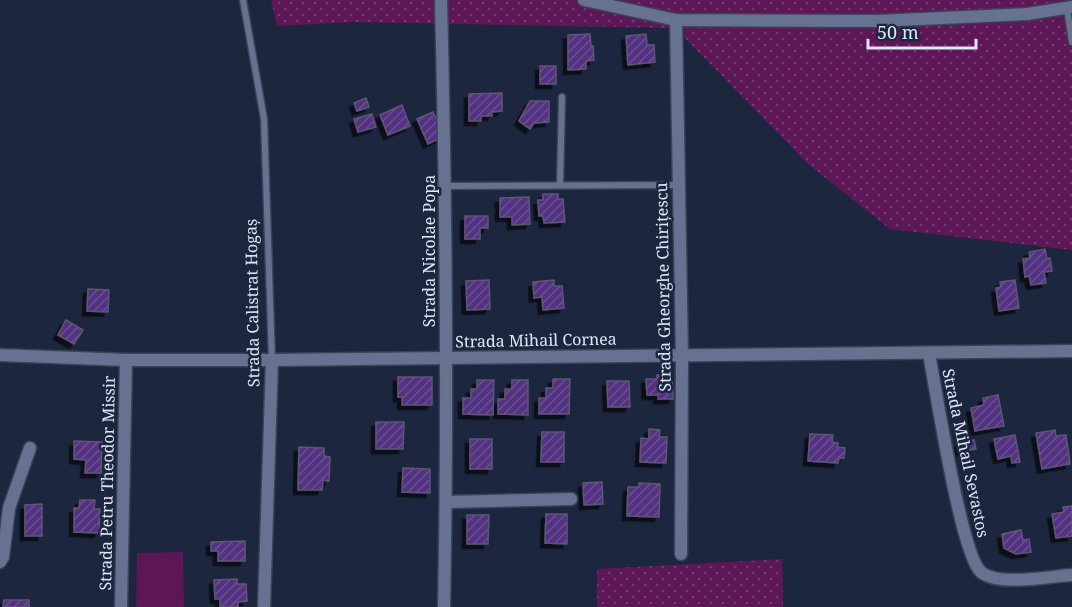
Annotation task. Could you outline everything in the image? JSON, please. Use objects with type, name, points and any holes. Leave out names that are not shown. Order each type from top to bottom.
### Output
[{"type":"street","name":"Strada Nicolae Popa","points":[[441,0],[446,186],[447,358],[444,607]]},
{"type":"street","points":[[584,0],[676,20],[877,21],[1027,14],[1069,8]]},
{"type":"street","name":"Strada Gheorghe Chirițescu","points":[[676,20],[682,356],[681,554]]},
{"type":"street","name":"Strada Mihail Cornea","points":[[0,355],[126,360],[272,360],[1072,351]]},
{"type":"street","name":"Strada Mihail Sevastos","points":[[929,354],[963,530],[975,563],[982,572],[996,579],[1072,575]]},
{"type":"street","name":"Strada Petru Theodor Missir","points":[[121,607],[126,360]]},
{"type":"street","name":"Strada Calistrat Hogaș","points":[[264,607],[272,360]]},
{"type":"street","points":[[0,562],[3,557],[9,508],[30,448]]},
{"type":"street","points":[[446,502],[571,499]]},
{"type":"lane","name":"Strada Calistrat Hogaș","points":[[243,0],[264,119],[272,360]]},
{"type":"lane","points":[[1069,8],[1072,42]]},
{"type":"lane","points":[[561,185],[562,97]]},
{"type":"lane","points":[[446,186],[678,185]]},
{"type":"shaded area","points":[[271,0],[1072,0],[1072,250],[890,229],[808,164],[675,28],[353,22],[277,26]]},
{"type":"shaded area","points":[[183,552],[184,607],[136,607],[137,553]]},
{"type":"shaded area","points":[[782,559],[783,607],[597,607],[597,569]]},
{"type":"building","points":[[590,34],[594,60],[586,61],[586,69],[568,70],[568,35]]},
{"type":"building","points":[[646,34],[647,45],[654,45],[655,62],[628,65],[626,36]]},
{"type":"building","points":[[540,66],[556,66],[556,84],[540,84]]},
{"type":"building","points":[[502,93],[502,111],[492,112],[492,116],[481,116],[481,121],[469,121],[469,94]]},
{"type":"building","points":[[366,98],[369,107],[357,111],[354,103]]},
{"type":"building","points":[[530,101],[549,101],[549,122],[534,123],[530,129],[519,121]]},
{"type":"building","points":[[402,105],[410,126],[388,135],[380,115]]},
{"type":"building","points":[[433,112],[444,136],[428,144],[417,119]]},
{"type":"building","points":[[372,114],[376,127],[358,132],[354,119]]},
{"type":"building","points":[[543,194],[558,194],[558,199],[563,199],[565,222],[544,223],[543,216],[539,216],[538,200],[543,200]]},
{"type":"building","points":[[529,197],[530,224],[512,225],[512,217],[500,217],[500,198]]},
{"type":"building","points":[[465,216],[488,216],[488,228],[480,228],[480,239],[465,239]]},
{"type":"building","points":[[1045,249],[1047,259],[1050,258],[1052,271],[1044,272],[1046,283],[1031,285],[1029,276],[1025,277],[1023,259],[1030,258],[1029,252]]},
{"type":"building","points":[[489,280],[490,309],[467,310],[466,281]]},
{"type":"building","points":[[554,280],[554,286],[562,286],[564,308],[543,310],[542,297],[534,298],[533,282]]},
{"type":"building","points":[[1015,280],[1019,308],[999,311],[996,288],[1001,287],[1000,282]]},
{"type":"building","points":[[88,289],[109,290],[108,312],[87,311]]},
{"type":"building","points":[[66,320],[83,330],[74,344],[58,335]]},
{"type":"building","points":[[657,375],[672,375],[673,399],[658,399],[658,395],[647,395],[646,379],[657,379]]},
{"type":"building","points":[[398,377],[432,377],[432,405],[402,405],[402,397],[398,397]]},
{"type":"building","points":[[553,379],[570,379],[569,414],[539,414],[539,398],[546,398],[546,388],[553,388]]},
{"type":"building","points":[[477,380],[494,380],[493,415],[463,414],[463,398],[471,398],[471,389],[477,389]]},
{"type":"building","points":[[512,380],[528,380],[528,415],[498,414],[498,399],[505,399],[505,389],[512,389]]},
{"type":"building","points":[[607,381],[629,381],[630,407],[608,407]]},
{"type":"building","points":[[998,395],[1004,426],[975,431],[971,408],[984,405],[983,398]]},
{"type":"building","points":[[376,422],[404,422],[403,449],[376,449]]},
{"type":"building","points":[[649,429],[660,430],[659,437],[667,437],[666,463],[640,462],[641,438],[649,439]]},
{"type":"building","points":[[1055,430],[1056,436],[1066,435],[1070,464],[1042,469],[1036,433]]},
{"type":"building","points":[[542,432],[564,432],[564,462],[541,462]]},
{"type":"building","points":[[810,434],[833,435],[832,442],[838,443],[837,447],[845,448],[844,458],[839,458],[838,463],[808,461]]},
{"type":"building","points":[[1015,435],[1020,462],[1012,463],[1011,456],[998,459],[994,439]]},
{"type":"building","points":[[470,439],[492,439],[492,469],[470,469]]},
{"type":"building","points":[[974,440],[976,449],[961,452],[959,443]]},
{"type":"building","points":[[74,441],[102,442],[101,473],[85,473],[86,460],[74,459]]},
{"type":"building","points":[[299,447],[324,448],[324,456],[330,457],[329,481],[323,480],[322,490],[298,490]]},
{"type":"building","points":[[403,468],[430,469],[430,493],[402,492]]},
{"type":"building","points":[[602,482],[603,504],[584,505],[583,483]]},
{"type":"building","points":[[639,483],[660,484],[659,517],[627,516],[628,487],[639,487]]},
{"type":"building","points":[[80,500],[95,500],[94,509],[100,509],[99,533],[74,532],[74,508],[79,508]]},
{"type":"building","points":[[42,504],[42,536],[25,536],[25,505]]},
{"type":"building","points":[[1072,506],[1072,536],[1056,538],[1052,514],[1064,512],[1063,507]]},
{"type":"building","points":[[546,514],[567,514],[567,544],[545,543]]},
{"type":"building","points":[[467,515],[489,515],[488,544],[467,544]]},
{"type":"building","points":[[1021,530],[1023,540],[1029,539],[1031,552],[1016,554],[1004,548],[1002,534]]},
{"type":"building","points":[[245,541],[245,561],[218,561],[218,551],[211,551],[211,542]]},
{"type":"building","points":[[237,579],[237,584],[246,584],[247,601],[238,602],[238,607],[220,607],[220,599],[215,599],[214,580]]},
{"type":"building","points":[[4,600],[29,600],[29,607],[3,607]]}]
